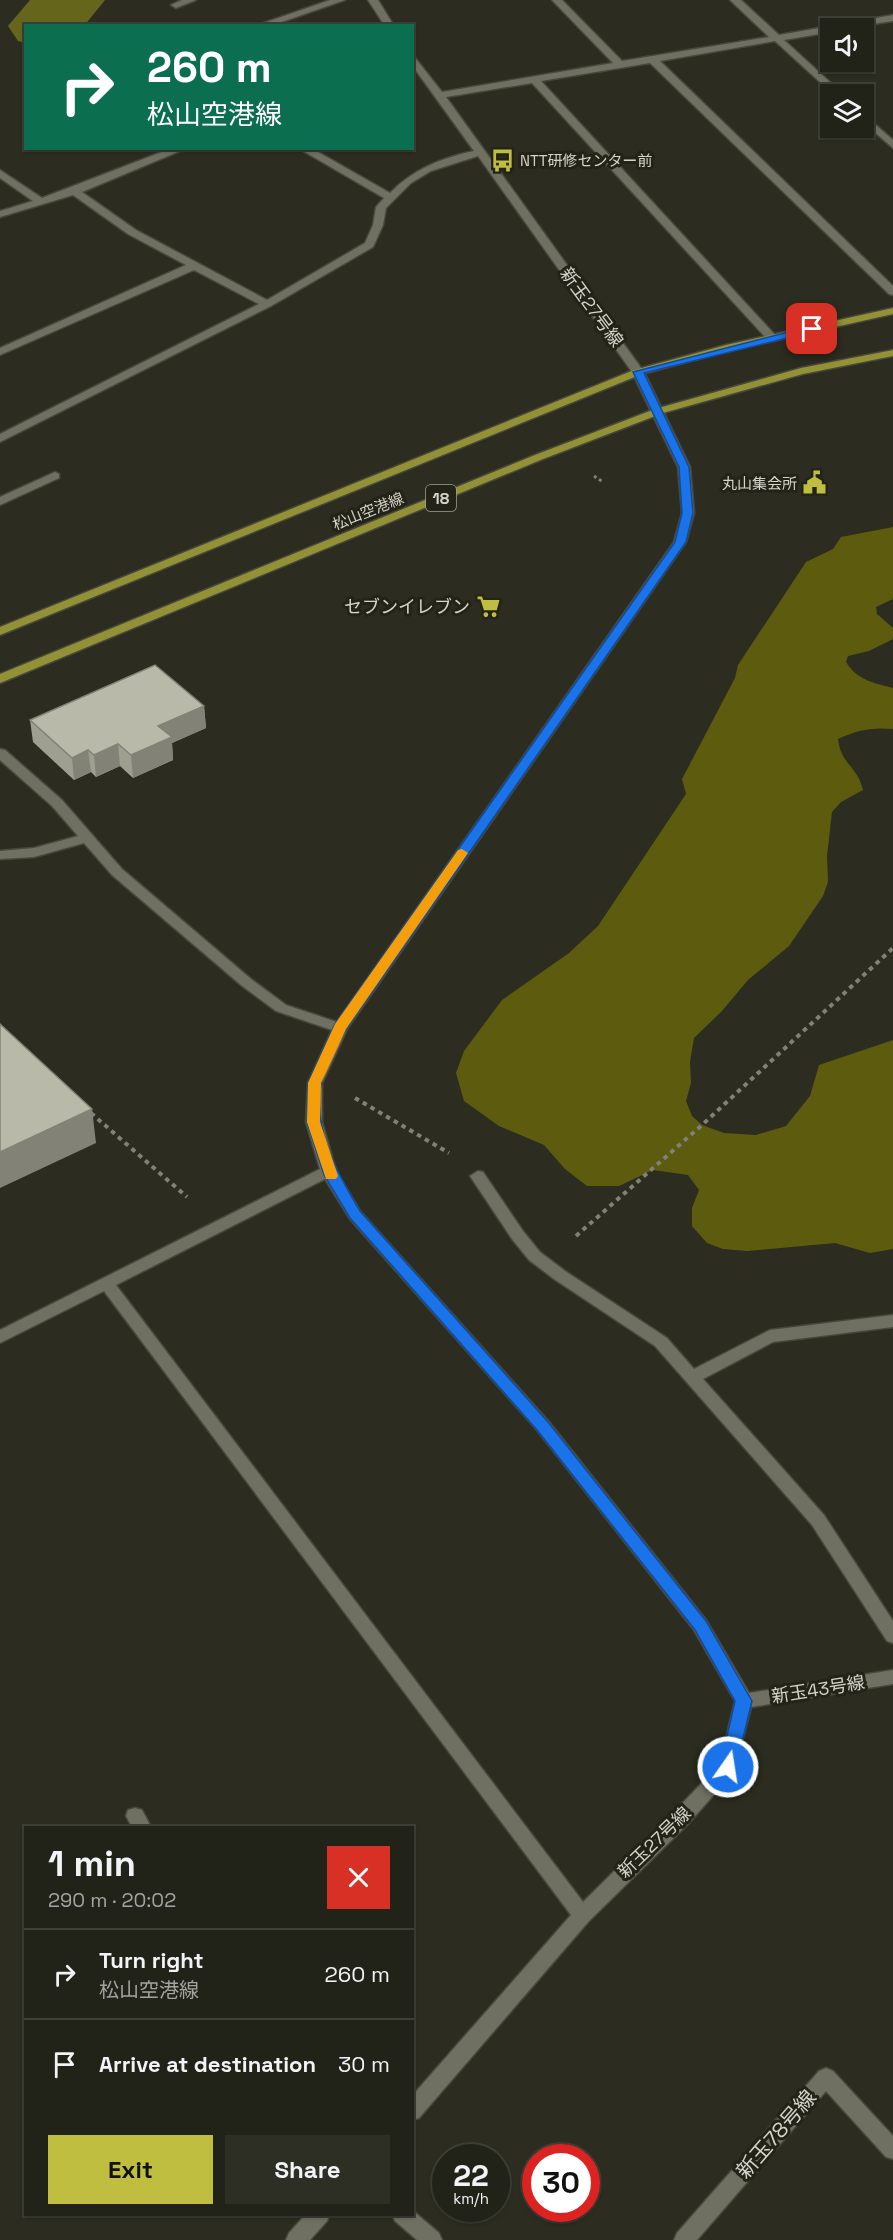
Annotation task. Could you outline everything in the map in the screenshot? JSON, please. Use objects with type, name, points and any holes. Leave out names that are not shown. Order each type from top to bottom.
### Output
[{"type":"main road","name":"松山空港線","points":[[0,631],[638,372],[772,338],[893,311]]},
{"type":"main road","name":"松山空港線","points":[[0,679],[528,462],[658,411],[801,371],[893,353]]},
{"type":"street","points":[[176,5],[191,0]]},
{"type":"street","points":[[265,24],[340,0]]},
{"type":"street","points":[[373,0],[389,24]]},
{"type":"street","points":[[557,0],[619,64]]},
{"type":"street","points":[[735,0],[827,84]]},
{"type":"street","points":[[874,21],[893,18]]},
{"type":"street","points":[[441,95],[820,31]]},
{"type":"street","points":[[652,59],[893,292]]},
{"type":"street","name":"新玉27号線","points":[[414,2109],[582,1915],[681,1818],[728,1767],[744,1701],[693,1617],[543,1426],[355,1215],[328,1171],[314,1122],[315,1083],[340,1028],[680,542],[688,513],[684,467],[638,372],[441,95],[415,66]]},
{"type":"street","points":[[534,79],[772,338]]},
{"type":"street","points":[[874,127],[893,145]]},
{"type":"street","points":[[0,214],[74,191],[177,150]]},
{"type":"street","points":[[307,150],[390,197]]},
{"type":"street","points":[[0,439],[267,304],[369,245],[378,225],[381,207],[407,181],[427,169],[452,159],[481,152]]},
{"type":"street","points":[[0,173],[40,201]]},
{"type":"street","points":[[74,191],[132,232],[267,304]]},
{"type":"street","points":[[0,352],[196,265]]},
{"type":"street","points":[[0,501],[55,476]]},
{"type":"street","points":[[0,753],[57,803],[117,872],[246,982],[281,1008],[340,1028]]},
{"type":"street","points":[[0,855],[21,856],[50,851],[88,837]]},
{"type":"street","points":[[0,1337],[222,1227],[328,1171]]},
{"type":"street","points":[[478,1176],[502,1208],[520,1241],[544,1265],[631,1318],[661,1342],[818,1520],[893,1636]]},
{"type":"street","points":[[107,1284],[582,1915]]},
{"type":"street","points":[[691,1378],[770,1336],[893,1321]]},
{"type":"street","name":"新玉43号線","points":[[744,1701],[893,1677]]},
{"type":"street","name":"新玉78号線","points":[[684,2240],[826,2077],[893,2150]]},
{"type":"street","points":[[296,2240],[318,2216]]},
{"type":"street","points":[[404,2216],[432,2240]]},
{"type":"path","points":[[544,1265],[702,1125],[893,948]]},
{"type":"path","points":[[315,1083],[358,1099],[401,1123],[444,1149],[478,1176]]},
{"type":"path","points":[[89,1111],[222,1227]]},
{"type":"shaded area","points":[[893,527],[893,599],[876,607],[877,614],[893,628],[893,639],[869,651],[848,656],[846,662],[861,677],[893,688],[893,729],[865,730],[838,739],[842,754],[857,775],[863,790],[841,802],[832,812],[827,856],[828,882],[823,896],[789,946],[748,980],[722,1011],[694,1038],[690,1062],[691,1083],[686,1101],[692,1116],[702,1125],[724,1133],[756,1135],[786,1126],[810,1096],[819,1065],[893,1040],[893,1249],[870,1253],[835,1243],[747,1251],[723,1249],[707,1243],[692,1226],[692,1208],[699,1190],[688,1175],[653,1170],[619,1186],[587,1186],[565,1169],[544,1145],[499,1126],[464,1101],[456,1073],[464,1051],[502,1000],[569,953],[598,926],[686,794],[682,779],[735,678],[738,665],[806,562],[833,549],[841,537]]},
{"type":"building","points":[[155,665],[204,706],[158,726],[172,737],[131,755],[118,744],[94,755],[88,750],[72,758],[30,720]]},
{"type":"building","points":[[0,1024],[92,1109],[0,1152]]},
{"type":"waterway","points":[[45,24],[70,0]]},
{"type":"slow traffic","points":[[331,1176],[314,1122],[315,1083],[340,1028],[462,853]]},
{"type":"place","name":"NTT研修センター前","points":[[502,160]]},
{"type":"place","name":"丸山集会所","points":[[815,483]]},
{"type":"place","name":"セブンイレブン","points":[[488,606]]},
{"type":"route","points":[[728,1767],[744,1701],[700,1625],[543,1426],[355,1215],[328,1171],[314,1122],[315,1083],[340,1028],[680,542],[688,513],[684,467],[638,372],[706,353],[812,329]]}]
